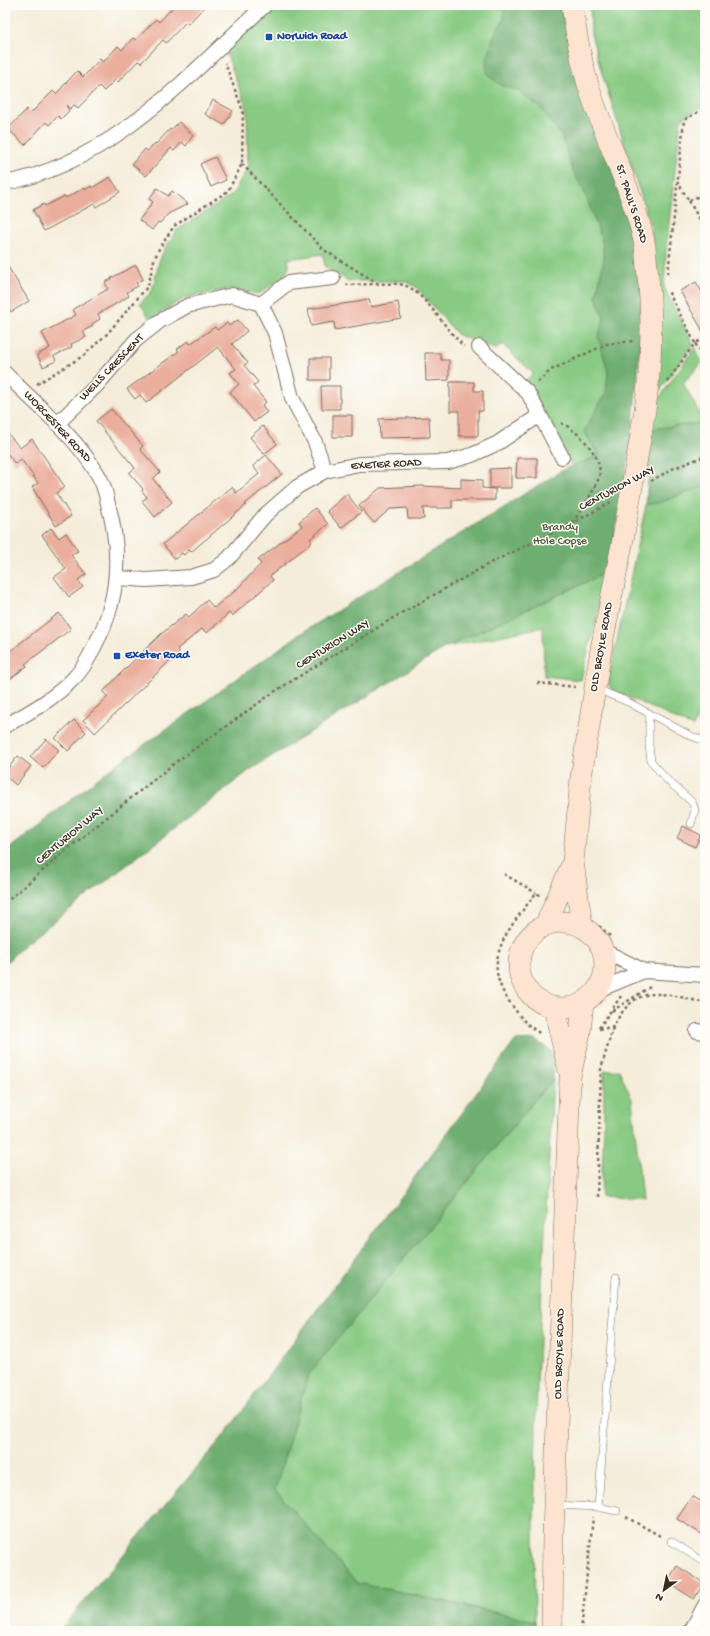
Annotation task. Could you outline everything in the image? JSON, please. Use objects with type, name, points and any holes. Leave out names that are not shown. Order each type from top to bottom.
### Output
[{"type":"main road","name":"ST. PAUL'S ROAD","points":[[572,5],[578,46],[590,91],[630,198],[644,242],[650,291],[650,339],[645,414],[641,434]]},
{"type":"main road","name":"OLD BROYLE ROAD","points":[[546,924],[573,862],[581,778],[595,688],[641,434]]},
{"type":"main road","name":"OLD BROYLE ROAD","points":[[573,862],[589,923]]},
{"type":"main road","points":[[560,922],[589,923],[596,938],[609,945],[604,977],[590,996],[576,1007],[566,1009],[554,1008],[541,1004],[530,995],[522,983],[518,969],[519,955],[524,942],[534,932],[546,924],[560,922]]},
{"type":"main road","name":"OLD BROYLE ROAD","points":[[552,1631],[570,1077],[590,996]]},
{"type":"main road","name":"OLD BROYLE ROAD","points":[[554,1008],[570,1077]]},
{"type":"street","points":[[5,183],[52,170],[86,154],[118,134],[168,95],[266,5]]},
{"type":"street","points":[[325,471],[315,442],[292,398],[275,332],[261,304],[288,283],[333,278]]},
{"type":"street","name":"WELLS CRESCENT","points":[[57,424],[97,385],[136,340],[167,317],[187,306],[232,295],[261,304]]},
{"type":"street","points":[[479,347],[528,393],[562,457]]},
{"type":"street","name":"WORCESTER ROAD","points":[[5,373],[57,424],[90,461],[98,475],[104,488],[111,515],[116,548],[117,578],[104,631],[75,677],[36,709],[5,726]]},
{"type":"street","name":"EXETER ROAD","points":[[117,578],[147,580],[191,577],[214,570],[229,558],[265,515],[296,487],[325,471],[359,464],[448,462],[472,455],[498,443],[542,419]]},
{"type":"street","points":[[609,945],[644,971]]},
{"type":"street","points":[[590,996],[644,971],[705,975]]},
{"type":"street","points":[[691,1631],[705,1605]]},
{"type":"lane","points":[[595,688],[628,702],[691,736],[705,741]]},
{"type":"lane","points":[[649,713],[649,744],[652,761],[666,780],[692,802],[695,810],[691,824]]},
{"type":"lane","points":[[598,1508],[616,1277]]},
{"type":"lane","points":[[555,1505],[617,1511]]},
{"type":"lane","points":[[670,1541],[705,1563]]},
{"type":"path","points":[[24,393],[83,356],[107,334],[148,286],[154,260],[174,226],[228,192],[242,164],[243,111],[219,47]]},
{"type":"path","points":[[667,279],[684,120],[705,108]]},
{"type":"path","points":[[242,164],[324,250],[380,285]]},
{"type":"path","points":[[677,180],[705,229]]},
{"type":"path","points":[[690,201],[705,193]]},
{"type":"path","points":[[333,278],[348,285],[403,285],[415,291],[454,338],[471,352],[479,347]]},
{"type":"path","points":[[666,287],[705,360]]},
{"type":"path","points":[[663,388],[695,343],[705,338]]},
{"type":"path","points":[[528,393],[550,370],[607,344],[650,339]]},
{"type":"path","points":[[542,419],[555,420],[571,427],[587,442],[599,464],[599,479],[573,523]]},
{"type":"path","name":"CENTURION WAY","points":[[646,484],[672,470],[705,456]]},
{"type":"path","name":"CENTURION WAY","points":[[5,903],[65,850],[176,762],[274,692],[399,614],[492,562],[573,523],[612,502]]},
{"type":"path","points":[[537,683],[595,688]]},
{"type":"path","points":[[504,874],[542,896]]},
{"type":"path","points":[[536,893],[506,934],[498,952],[496,972],[502,993],[526,1025],[546,1037]]},
{"type":"path","points":[[589,923],[599,926],[609,945]]},
{"type":"path","points":[[611,1012],[652,986]]},
{"type":"path","points":[[597,1197],[601,1069],[613,1027],[632,1002],[645,994],[668,995],[705,1003]]},
{"type":"path","points":[[613,1027],[598,1030],[622,995]]},
{"type":"path","points":[[581,1631],[592,1517],[598,1508]]},
{"type":"path","points":[[617,1511],[670,1541]]},
{"type":"green space","points":[[275,5],[564,5],[584,93],[631,445],[572,466],[528,385],[527,380],[533,373],[502,344],[496,350],[458,335],[416,287],[405,281],[348,281],[325,267],[323,254],[288,259],[289,268],[283,277],[259,294],[231,289],[185,298],[150,319],[140,303],[152,291],[159,262],[164,250],[177,230],[232,195],[248,167],[247,109],[225,50]]},
{"type":"green space","name":"Brandy Hole Copse","points":[[504,5],[564,5],[625,199],[637,248],[642,292],[641,338],[631,445],[608,572],[446,647],[250,770],[26,943],[5,964],[5,852],[106,772],[300,634],[566,468],[599,456],[584,431],[606,393],[608,371],[598,337],[604,318],[596,297],[604,259],[602,240],[584,191],[573,171],[561,135],[541,108],[517,90],[502,86],[488,75],[486,64],[494,35],[504,19]]},
{"type":"green space","points":[[590,5],[705,5],[705,105],[681,119],[667,240],[664,287],[693,344],[655,397],[652,231],[591,34]]},
{"type":"green space","points":[[695,347],[702,363],[683,383],[705,423],[651,429],[656,403]]},
{"type":"green space","points":[[705,422],[705,486],[661,502],[646,505],[651,429]]},
{"type":"green space","points":[[705,486],[705,702],[693,727],[611,689],[608,682],[646,505],[661,502]]},
{"type":"green space","points":[[608,572],[581,680],[544,676],[543,627],[446,647]]},
{"type":"green space","points":[[535,1040],[554,1053],[553,1080],[308,1375],[275,1490],[357,1583],[535,1621],[536,1631],[59,1631],[226,1433],[515,1041]]},
{"type":"green space","points":[[619,1070],[632,1099],[642,1200],[601,1197],[604,1122],[604,1071]]},
{"type":"green space","points":[[553,1080],[537,1381],[534,1526],[535,1621],[357,1583],[275,1490],[308,1375]]},
{"type":"building","points":[[175,5],[206,5],[188,24],[186,22],[166,43],[163,40],[141,63],[138,61],[118,82],[115,80],[104,91],[99,86],[78,108],[74,105],[70,109],[66,105],[69,111],[61,119],[58,116],[49,125],[46,122],[25,145],[8,129],[27,109],[31,113],[53,91],[56,94],[77,71],[83,77],[100,59],[103,62],[118,46],[122,50],[133,38],[136,40],[156,19],[159,22]]},
{"type":"building","points":[[213,100],[233,111],[224,125],[205,114]]},
{"type":"building","points":[[179,122],[193,135],[186,146],[182,142],[174,151],[171,148],[146,176],[132,164],[145,149],[148,151]]},
{"type":"building","points":[[215,157],[226,180],[211,187],[200,164]]},
{"type":"building","points":[[110,177],[120,192],[96,207],[94,204],[44,231],[33,210],[65,196],[66,198],[84,188],[85,190],[91,186],[92,188]]},
{"type":"building","points":[[157,188],[168,196],[172,191],[188,204],[168,214],[160,223],[158,222],[152,230],[139,220],[153,202],[149,199]]},
{"type":"building","points":[[5,262],[29,301],[11,312],[5,302]]},
{"type":"building","points":[[136,265],[143,279],[136,283],[138,286],[127,292],[129,296],[98,314],[100,319],[92,324],[93,326],[83,331],[86,337],[71,344],[72,347],[54,356],[56,361],[43,367],[37,355],[50,348],[42,333],[76,315],[73,309],[108,289],[105,282]]},
{"type":"building","points":[[696,282],[705,297],[705,335],[680,291]]},
{"type":"building","points":[[369,299],[371,307],[398,302],[401,318],[335,330],[334,322],[311,326],[308,309]]},
{"type":"building","points":[[238,320],[247,331],[232,344],[248,363],[244,365],[258,382],[253,386],[266,402],[262,405],[267,412],[254,422],[230,392],[239,384],[230,373],[236,369],[218,347],[146,403],[140,395],[135,399],[127,389],[179,351],[177,349],[188,341],[190,344],[215,327],[217,330],[227,323],[229,326]]},
{"type":"building","points":[[425,353],[440,353],[441,360],[449,360],[449,380],[426,381]]},
{"type":"building","points":[[310,358],[329,358],[329,380],[310,380]]},
{"type":"building","points":[[450,382],[474,382],[474,391],[483,391],[483,411],[478,411],[478,436],[459,436],[459,411],[450,411]]},
{"type":"building","points":[[321,386],[340,386],[340,409],[322,409]]},
{"type":"building","points":[[111,409],[143,446],[140,449],[160,472],[153,479],[172,502],[155,517],[142,501],[147,497],[142,491],[143,489],[129,473],[135,468],[96,421]]},
{"type":"building","points":[[333,415],[352,415],[352,437],[333,437]]},
{"type":"building","points":[[429,417],[430,437],[380,438],[379,419]]},
{"type":"building","points":[[263,426],[277,444],[264,454],[250,437]]},
{"type":"building","points":[[5,430],[20,448],[32,439],[65,487],[56,493],[71,516],[56,526],[32,487],[38,483],[21,459],[15,464],[5,450]]},
{"type":"building","points":[[266,455],[282,474],[245,504],[246,505],[191,552],[189,550],[184,555],[182,553],[175,559],[163,544],[232,487],[236,493],[259,474],[253,466]]},
{"type":"building","points":[[517,458],[537,458],[537,478],[516,478]]},
{"type":"building","points":[[511,468],[511,488],[490,488],[490,469]]},
{"type":"building","points":[[461,479],[482,480],[482,488],[495,489],[495,500],[452,500],[452,508],[423,508],[424,519],[408,519],[407,508],[390,509],[374,523],[359,506],[380,488],[422,486],[461,488]]},
{"type":"building","points":[[347,494],[361,512],[341,528],[327,511]]},
{"type":"building","points":[[315,508],[328,524],[310,539],[312,542],[270,576],[273,580],[232,616],[229,613],[207,633],[202,629],[177,649],[179,652],[95,733],[83,720],[108,697],[103,692],[124,670],[161,634],[186,614],[189,617],[207,600],[214,608],[236,590],[261,564],[258,560],[302,526],[299,522]]},
{"type":"building","points":[[51,528],[59,538],[66,533],[78,551],[71,555],[86,574],[78,580],[83,587],[69,597],[54,577],[66,569],[42,535]]},
{"type":"building","points":[[59,613],[71,629],[25,664],[27,666],[5,683],[5,655]]},
{"type":"building","points":[[74,720],[86,732],[68,751],[55,738]]},
{"type":"building","points":[[46,739],[59,750],[43,768],[30,757]]},
{"type":"building","points":[[18,756],[31,766],[16,785],[5,776],[5,772]]},
{"type":"building","points":[[683,826],[701,835],[695,847],[677,838]]},
{"type":"building","points":[[692,1496],[705,1504],[705,1536],[677,1519]]},
{"type":"building","points":[[677,1566],[704,1583],[694,1599],[667,1582]]},
{"type":"place","name":"Norwich Road","points":[[269,37]]},
{"type":"place","name":"Exeter Road","points":[[117,656]]}]
